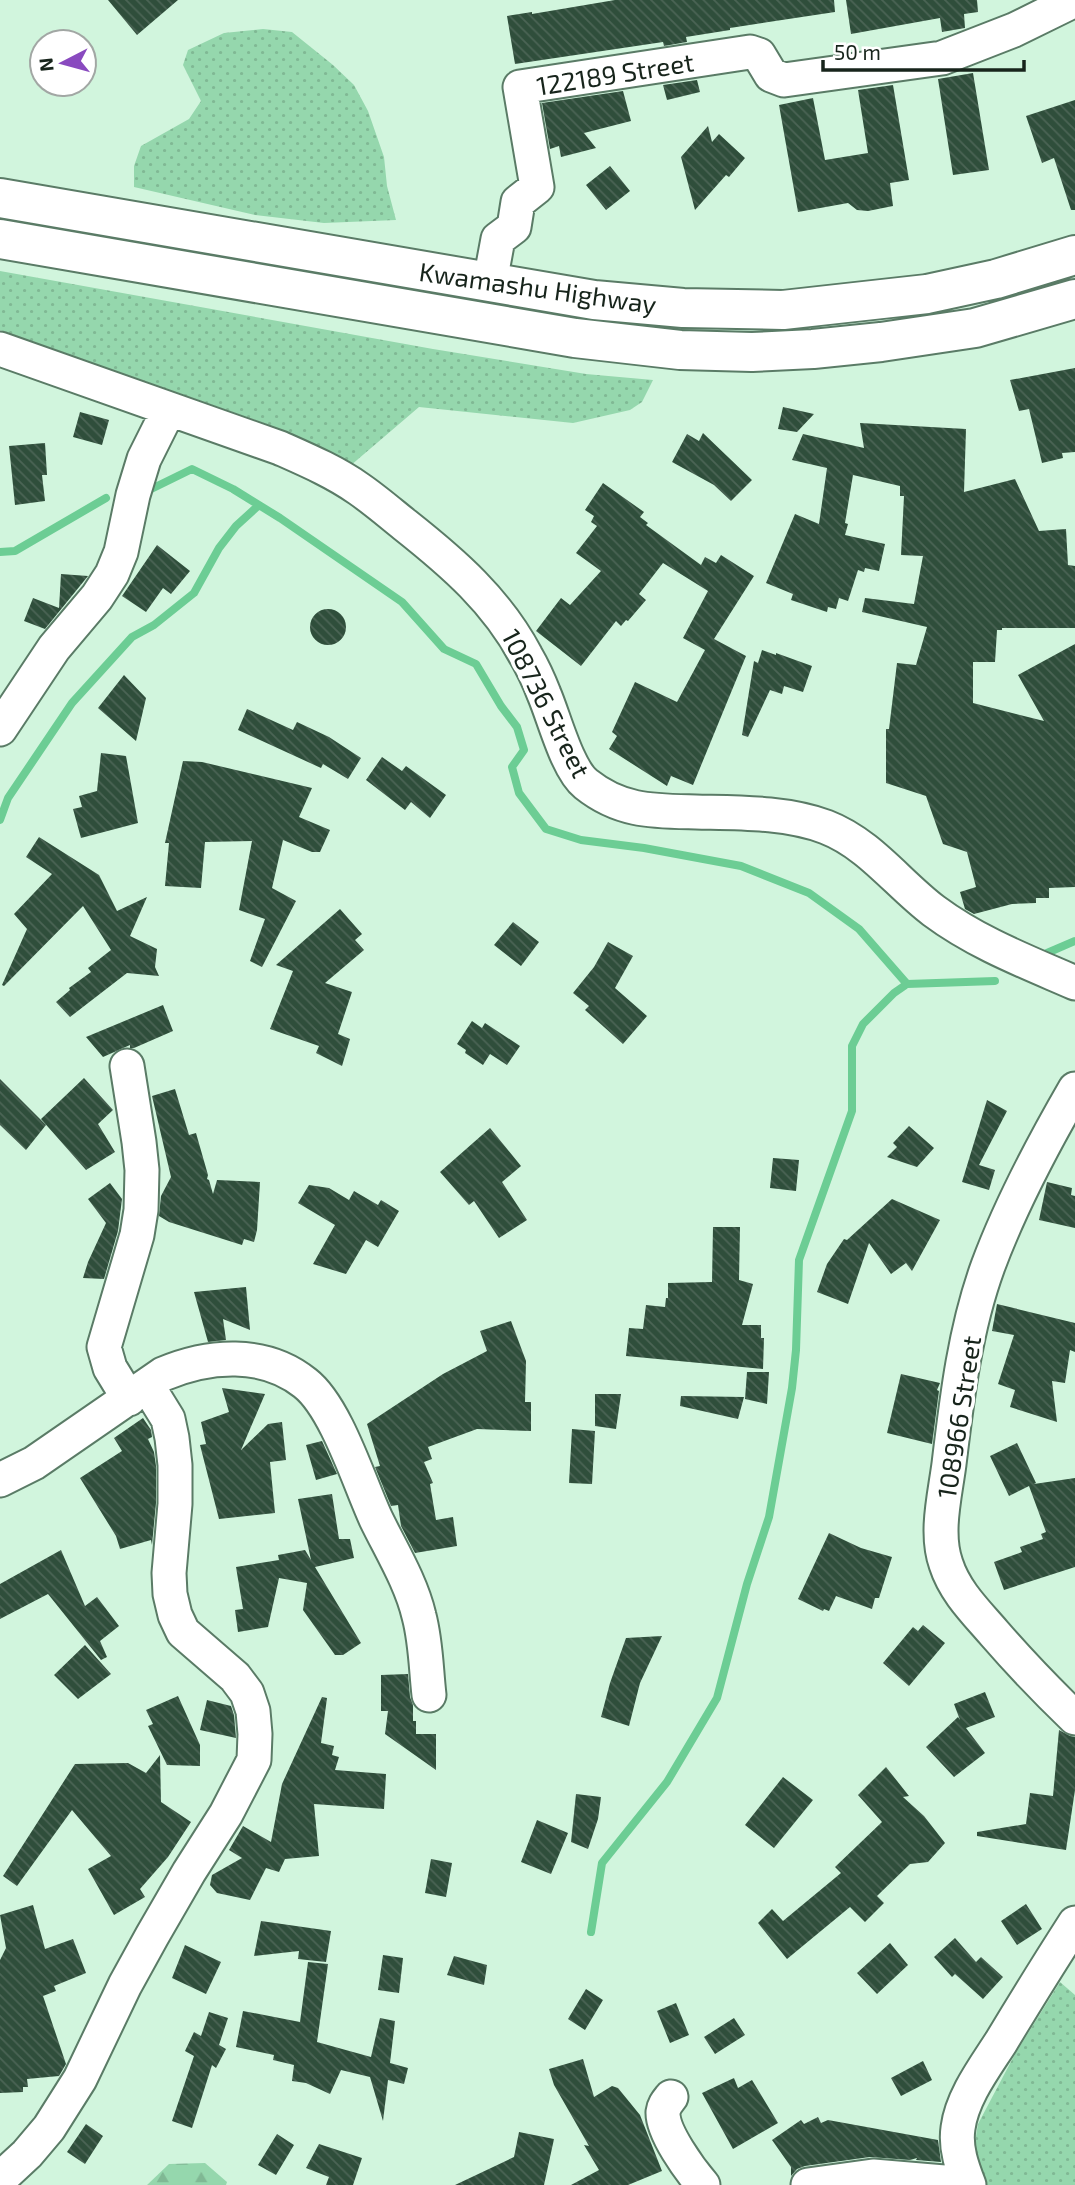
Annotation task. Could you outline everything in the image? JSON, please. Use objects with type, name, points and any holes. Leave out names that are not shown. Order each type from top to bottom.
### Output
[{"type":"main road","name":"Kwamashu Highway","points":[[0,198],[607,301],[683,308],[783,310],[927,294],[996,279],[1075,255]]},
{"type":"main road","name":"Kwamashu Highway","points":[[0,239],[575,338],[680,350],[752,352],[881,342],[975,328],[1075,299]]},
{"type":"street","points":[[1019,12],[1075,0]]},
{"type":"street","name":"122189 Street","points":[[490,282],[498,239],[514,227],[518,202],[537,187],[520,87],[750,52],[759,55],[771,75],[784,80],[942,58],[978,46],[1019,12]]},
{"type":"street","name":"108736 Street","points":[[0,349],[280,448],[359,489],[431,546],[483,593],[511,629],[544,694],[568,756],[582,781],[600,796],[645,810],[723,812],[795,818],[826,827],[844,835],[876,858],[933,910],[967,933],[1075,983]]},
{"type":"street","points":[[0,729],[54,648],[97,597],[112,574],[121,552],[144,458],[169,408]]},
{"type":"street","points":[[0,2179],[27,2154],[49,2128],[80,2079],[135,1966],[226,1814],[254,1760],[253,1711],[247,1693],[235,1677],[183,1632],[175,1615],[169,1573],[175,1504],[175,1465],[168,1419],[110,1368],[104,1347],[137,1235],[141,1210],[142,1170],[127,1066]]},
{"type":"street","name":"108966 Street","points":[[1075,1089],[1029,1170],[988,1267],[958,1386],[942,1521],[942,1546],[946,1564],[966,1602],[1075,1718]]},
{"type":"street","points":[[0,1480],[34,1463],[163,1374],[191,1363],[236,1359],[270,1364],[306,1383],[328,1410],[375,1517],[411,1590],[424,1639],[429,1695]]},
{"type":"street","points":[[808,2185],[873,2176],[969,2184],[959,2157],[957,2142],[962,2110],[977,2080],[1075,1923]]},
{"type":"street","points":[[671,2097],[663,2110],[664,2120],[674,2144],[703,2185]]},
{"type":"green space","points":[[263,29],[292,32],[354,85],[368,111],[384,157],[387,186],[396,220],[324,223],[255,215],[134,187],[134,166],[141,146],[189,119],[201,101],[183,65],[188,50],[224,33]]},
{"type":"green space","points":[[0,271],[433,349],[586,374],[653,380],[642,402],[630,410],[573,423],[419,407],[350,466],[269,425],[0,330]]},
{"type":"green space","points":[[1060,1982],[1075,1995],[1075,2185],[985,2185],[975,2142],[978,2124],[1015,2054]]},
{"type":"green space","points":[[205,2163],[227,2182],[226,2185],[147,2185],[169,2164]]},
{"type":"building","points":[[108,0],[178,0],[137,35]]},
{"type":"building","points":[[615,0],[834,0],[835,12],[730,28],[686,37],[687,42],[664,46],[663,42],[515,64],[507,16]]},
{"type":"building","points":[[846,0],[977,0],[978,12],[964,14],[965,28],[942,32],[940,18],[851,34]]},
{"type":"building","points":[[973,73],[989,170],[953,175],[938,79]]},
{"type":"building","points":[[697,80],[700,92],[667,100],[663,85]]},
{"type":"building","points":[[893,85],[909,180],[890,183],[893,206],[868,211],[857,210],[848,203],[798,212],[779,105],[813,98],[825,160],[868,153],[858,90]]},
{"type":"building","points":[[623,91],[631,121],[584,133],[596,148],[561,157],[559,146],[550,149],[542,103]]},
{"type":"building","points":[[1075,100],[1075,210],[1071,210],[1054,158],[1042,163],[1026,116]]},
{"type":"building","points":[[708,126],[712,142],[719,134],[745,158],[695,210],[681,157]]},
{"type":"building","points":[[610,166],[630,191],[606,210],[586,185]]},
{"type":"building","points":[[1075,368],[1075,452],[1062,453],[1063,458],[1042,463],[1029,409],[1019,411],[1010,380]]},
{"type":"building","points":[[783,407],[814,414],[797,432],[778,429]]},
{"type":"building","points":[[80,412],[109,420],[102,445],[73,437]]},
{"type":"building","points":[[860,423],[966,429],[964,492],[1015,479],[1039,531],[1066,529],[1068,565],[1075,566],[1075,628],[997,630],[995,662],[973,662],[973,703],[1044,721],[1018,675],[1075,644],[1075,887],[1049,888],[1049,898],[1036,898],[1036,903],[1012,904],[974,914],[965,909],[960,892],[976,887],[967,852],[943,844],[926,796],[886,783],[886,729],[889,729],[897,663],[916,665],[927,627],[862,612],[865,598],[914,604],[923,556],[901,555],[904,496],[900,496],[900,486],[853,475],[845,535],[885,544],[879,571],[865,568],[864,572],[858,570],[848,601],[839,598],[836,609],[828,607],[827,612],[791,600],[793,594],[766,583],[795,514],[819,524],[827,468],[792,460],[803,434],[864,448]]},
{"type":"building","points":[[703,433],[752,480],[731,501],[714,485],[672,462],[687,434],[699,441]]},
{"type":"building","points":[[45,443],[47,475],[42,475],[45,501],[15,505],[9,446]]},
{"type":"building","points":[[603,483],[644,512],[640,517],[648,523],[646,525],[701,565],[705,557],[716,563],[721,555],[754,576],[714,639],[746,656],[693,785],[671,776],[667,786],[609,749],[617,736],[612,732],[635,682],[677,702],[705,650],[683,638],[708,591],[663,563],[639,594],[646,600],[621,626],[616,621],[581,666],[536,631],[561,598],[570,605],[601,571],[576,553],[597,526],[591,522],[594,516],[585,510]]},
{"type":"building","points":[[157,545],[190,571],[171,594],[163,588],[146,612],[122,596]]},
{"type":"building","points":[[61,574],[88,576],[45,629],[24,621],[33,598],[59,608]]},
{"type":"building","points":[[328,609],[341,614],[346,627],[341,640],[328,645],[315,640],[310,627],[315,614]]},
{"type":"building","points":[[762,650],[812,666],[803,692],[784,686],[782,694],[770,690],[748,737],[742,735],[754,661],[758,663]]},
{"type":"building","points":[[124,675],[146,698],[136,741],[98,708]]},
{"type":"building","points":[[247,709],[293,730],[297,722],[329,737],[361,758],[348,779],[323,764],[321,768],[238,730]]},
{"type":"building","points":[[101,753],[126,756],[138,823],[81,838],[73,809],[82,807],[79,796],[97,791]]},
{"type":"building","points":[[382,757],[402,771],[406,766],[446,795],[430,818],[411,802],[405,810],[366,780]]},
{"type":"building","points":[[183,761],[202,762],[312,788],[299,817],[330,830],[320,852],[312,852],[283,840],[272,888],[296,901],[262,967],[250,961],[265,919],[239,910],[252,841],[205,842],[201,888],[165,886],[169,843],[165,843]]},
{"type":"building","points":[[39,837],[99,875],[117,911],[147,897],[130,936],[157,949],[155,967],[159,976],[127,973],[70,1017],[56,1002],[69,988],[91,972],[88,968],[111,950],[83,906],[4,986],[2,985],[27,929],[14,914],[52,874],[26,857]]},
{"type":"building","points":[[340,909],[362,934],[355,940],[364,950],[325,983],[352,992],[338,1034],[350,1039],[342,1066],[316,1053],[319,1046],[270,1029],[293,971],[276,965]]},
{"type":"building","points":[[513,922],[539,942],[521,966],[494,945]]},
{"type":"building","points":[[608,942],[633,956],[615,988],[647,1016],[623,1044],[585,1010],[589,1006],[573,993],[594,967]]},
{"type":"building","points":[[163,1005],[173,1031],[134,1048],[130,1048],[130,1045],[103,1057],[86,1037]]},
{"type":"building","points":[[472,1021],[482,1028],[485,1023],[520,1046],[507,1065],[490,1054],[483,1065],[457,1044]]},
{"type":"building","points":[[84,1078],[113,1110],[98,1124],[115,1152],[86,1170],[41,1119]]},
{"type":"building","points":[[0,1079],[46,1125],[26,1150],[0,1125]]},
{"type":"building","points":[[175,1089],[189,1135],[196,1133],[213,1194],[217,1180],[260,1182],[254,1242],[244,1239],[242,1245],[169,1222],[159,1216],[161,1196],[171,1177],[152,1096]]},
{"type":"building","points":[[987,1100],[1007,1111],[979,1165],[995,1170],[989,1190],[962,1182]]},
{"type":"building","points":[[909,1126],[934,1148],[917,1167],[887,1157],[897,1147],[893,1143]]},
{"type":"building","points":[[490,1128],[521,1166],[502,1182],[527,1220],[499,1238],[474,1201],[469,1205],[440,1172]]},
{"type":"building","points":[[773,1158],[799,1160],[796,1191],[770,1188]]},
{"type":"building","points":[[1047,1182],[1072,1188],[1071,1195],[1075,1196],[1075,1228],[1039,1220]]},
{"type":"building","points":[[110,1183],[122,1199],[118,1231],[104,1279],[83,1278],[106,1223],[88,1199]]},
{"type":"building","points":[[309,1185],[329,1188],[349,1200],[354,1191],[378,1205],[381,1200],[399,1211],[378,1247],[366,1240],[346,1274],[313,1264],[335,1225],[298,1203]]},
{"type":"building","points":[[892,1199],[940,1220],[912,1271],[906,1263],[891,1274],[869,1243],[848,1304],[817,1292],[827,1264],[844,1239],[847,1240]]},
{"type":"building","points":[[713,1227],[740,1227],[739,1280],[753,1284],[742,1325],[761,1325],[761,1338],[764,1338],[763,1369],[626,1356],[629,1328],[643,1329],[646,1305],[665,1307],[668,1283],[712,1282]]},
{"type":"building","points":[[246,1287],[250,1330],[223,1319],[226,1340],[208,1342],[194,1292]]},
{"type":"building","points":[[997,1304],[1075,1323],[1075,1352],[1070,1350],[1065,1383],[1052,1381],[1057,1422],[1010,1407],[1015,1390],[998,1384],[1014,1335],[992,1331]]},
{"type":"building","points":[[511,1321],[526,1361],[525,1402],[531,1402],[531,1431],[477,1429],[428,1447],[432,1459],[424,1462],[433,1483],[430,1484],[436,1520],[453,1517],[457,1546],[415,1553],[401,1526],[398,1505],[391,1506],[375,1467],[380,1466],[367,1424],[443,1374],[487,1351],[480,1331]]},
{"type":"building","points":[[747,1372],[769,1372],[767,1404],[745,1399]]},
{"type":"building","points":[[901,1374],[940,1383],[932,1444],[887,1433]]},
{"type":"building","points":[[222,1388],[265,1394],[241,1450],[268,1424],[282,1422],[286,1460],[270,1462],[275,1513],[219,1519],[200,1445],[206,1444],[201,1422],[229,1412]]},
{"type":"building","points":[[595,1394],[621,1394],[616,1429],[595,1426]]},
{"type":"building","points":[[681,1396],[744,1397],[738,1419],[680,1406]]},
{"type":"building","points":[[143,1418],[151,1430],[152,1437],[148,1439],[156,1466],[152,1545],[151,1540],[120,1549],[116,1536],[80,1478],[122,1451],[114,1438]]},
{"type":"building","points":[[572,1429],[595,1431],[592,1484],[569,1483]]},
{"type":"building","points":[[322,1441],[337,1474],[316,1480],[306,1445]]},
{"type":"building","points":[[1017,1443],[1036,1483],[1034,1484],[1075,1478],[1075,1567],[1004,1590],[994,1562],[1022,1552],[1020,1547],[1043,1539],[1041,1534],[1046,1532],[1029,1486],[1009,1496],[990,1456]]},
{"type":"building","points":[[332,1494],[339,1539],[350,1539],[354,1558],[315,1567],[361,1643],[343,1655],[335,1655],[303,1610],[307,1583],[279,1578],[268,1627],[238,1632],[235,1610],[243,1609],[236,1567],[279,1560],[278,1555],[305,1550],[311,1560],[298,1499]]},
{"type":"building","points":[[829,1533],[861,1548],[892,1557],[879,1598],[875,1598],[872,1609],[836,1596],[829,1611],[823,1611],[798,1599]]},
{"type":"building","points":[[61,1550],[85,1606],[97,1597],[119,1626],[100,1641],[107,1657],[101,1660],[48,1594],[0,1619],[0,1584]]},
{"type":"building","points":[[923,1625],[945,1643],[909,1686],[883,1663],[913,1627],[918,1631]]},
{"type":"building","points":[[662,1636],[640,1683],[629,1726],[601,1717],[626,1638]]},
{"type":"building","points":[[85,1645],[111,1674],[78,1699],[54,1675]]},
{"type":"building","points":[[408,1674],[416,1734],[436,1734],[436,1770],[385,1734],[388,1711],[381,1711],[381,1675]]},
{"type":"building","points":[[985,1692],[995,1717],[966,1728],[985,1753],[954,1777],[926,1747],[958,1717],[960,1720],[954,1704]]},
{"type":"building","points":[[178,1696],[200,1745],[200,1766],[167,1765],[148,1726],[153,1724],[146,1710]]},
{"type":"building","points":[[322,1697],[327,1698],[321,1743],[334,1746],[332,1755],[339,1757],[335,1770],[386,1774],[384,1809],[314,1804],[319,1856],[285,1859],[279,1872],[266,1868],[250,1900],[217,1893],[210,1885],[212,1875],[242,1858],[229,1850],[243,1826],[271,1842],[282,1784]]},
{"type":"building","points":[[207,1700],[231,1706],[236,1738],[200,1730]]},
{"type":"building","points":[[1059,1730],[1075,1737],[1075,1790],[1066,1850],[977,1836],[977,1832],[1026,1824],[1030,1793],[1053,1796]]},
{"type":"building","points":[[160,1755],[161,1802],[191,1822],[168,1857],[140,1889],[145,1897],[114,1915],[88,1869],[111,1856],[72,1810],[17,1886],[3,1876],[75,1764],[128,1763],[146,1773]]},
{"type":"building","points":[[886,1767],[909,1796],[903,1797],[924,1816],[945,1843],[928,1862],[910,1864],[877,1896],[884,1903],[865,1922],[850,1907],[787,1959],[758,1923],[772,1909],[783,1921],[841,1873],[835,1867],[882,1822],[858,1795]]},
{"type":"building","points":[[783,1777],[813,1800],[774,1848],[745,1825]]},
{"type":"building","points":[[576,1794],[601,1797],[598,1819],[588,1849],[571,1842]]},
{"type":"building","points":[[537,1820],[568,1833],[551,1874],[521,1862]]},
{"type":"building","points":[[431,1859],[452,1863],[446,1897],[425,1893]]},
{"type":"building","points":[[1026,1904],[1042,1929],[1017,1945],[1001,1921]]},
{"type":"building","points":[[33,1905],[45,1949],[73,1939],[86,1973],[54,1986],[56,1991],[43,1996],[66,2064],[59,2076],[27,2079],[28,2087],[23,2087],[23,2092],[0,2093],[0,1960],[6,1948],[0,1915]]},
{"type":"building","points":[[261,1921],[331,1931],[326,1962],[298,1959],[299,1951],[254,1956]]},
{"type":"building","points":[[955,1938],[976,1962],[981,1957],[1003,1977],[983,1999],[955,1974],[952,1977],[934,1957]]},
{"type":"building","points":[[890,1943],[908,1965],[877,1994],[857,1973]]},
{"type":"building","points":[[185,1945],[221,1962],[206,1994],[172,1978]]},
{"type":"building","points":[[383,1955],[403,1958],[399,1993],[378,1990]]},
{"type":"building","points":[[454,1956],[487,1965],[484,1985],[447,1975]]},
{"type":"building","points":[[308,1962],[328,1964],[317,2042],[371,2057],[380,2018],[395,2021],[390,2063],[408,2068],[404,2084],[388,2080],[383,2121],[370,2077],[341,2070],[330,2094],[306,2083],[292,2081],[294,2065],[273,2060],[274,2055],[236,2047],[243,2011],[300,2022]]},
{"type":"building","points":[[586,1989],[603,2000],[585,2030],[568,2019]]},
{"type":"building","points":[[676,2003],[689,2035],[670,2043],[657,2011]]},
{"type":"building","points":[[209,2012],[228,2018],[219,2045],[226,2049],[216,2068],[212,2065],[192,2128],[172,2121],[194,2056],[185,2051],[194,2032],[201,2036]]},
{"type":"building","points":[[734,2018],[745,2035],[715,2054],[704,2037]]},
{"type":"building","points":[[583,2059],[594,2097],[612,2086],[618,2088],[640,2115],[662,2171],[628,2185],[571,2185],[599,2170],[584,2145],[589,2146],[554,2085],[549,2069]]},
{"type":"building","points":[[923,2061],[932,2080],[901,2096],[891,2078]]},
{"type":"building","points":[[734,2078],[738,2088],[752,2080],[778,2123],[733,2149],[702,2093]]},
{"type":"building","points":[[818,2117],[821,2123],[828,2120],[938,2140],[941,2162],[916,2160],[917,2158],[910,2160],[870,2157],[805,2166],[797,2169],[791,2176],[791,2167],[772,2140],[801,2120],[804,2124]]},
{"type":"building","points":[[86,2124],[103,2136],[85,2164],[67,2152]]},
{"type":"building","points":[[519,2132],[554,2139],[544,2185],[455,2185],[514,2157]]},
{"type":"building","points":[[277,2134],[294,2145],[276,2175],[258,2165]]},
{"type":"building","points":[[319,2144],[362,2158],[353,2185],[326,2185],[329,2177],[306,2168]]},
{"type":"waterway","points":[[143,493],[192,469],[233,489],[280,518],[402,602],[444,649],[476,664],[517,727],[524,750],[512,767],[519,793],[546,829],[581,840],[644,848],[741,866],[809,893],[859,929],[907,984]]},
{"type":"waterway","points":[[0,552],[15,551],[106,498]]},
{"type":"waterway","points":[[0,820],[8,798],[72,703],[132,637],[154,625],[194,593],[219,548],[236,526],[259,505]]},
{"type":"waterway","points":[[1047,953],[1075,941]]},
{"type":"waterway","points":[[591,1932],[602,1863],[667,1782],[717,1698],[747,1584],[769,1517],[792,1388],[799,1260],[852,1111],[852,1046],[863,1024],[907,984],[995,981]]}]
